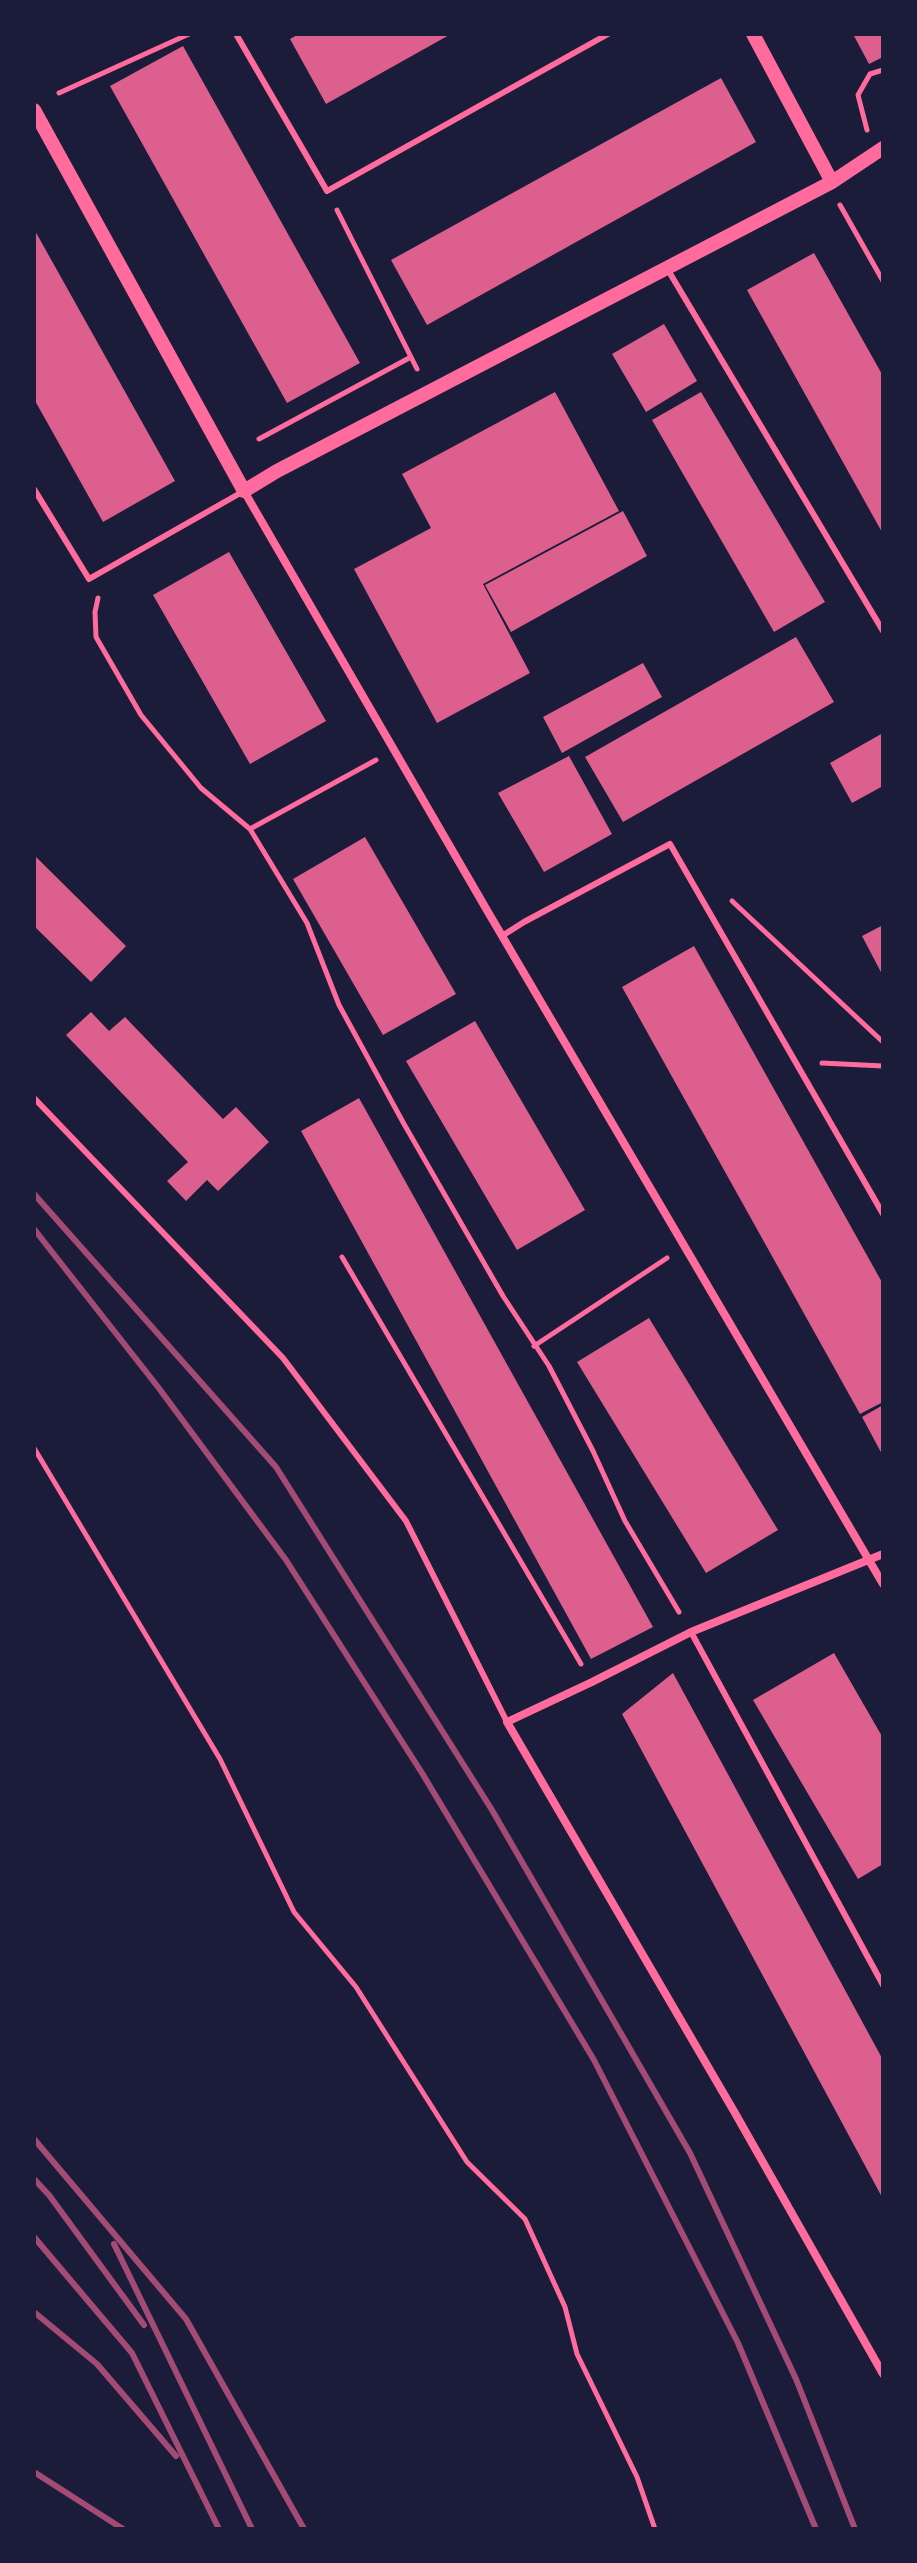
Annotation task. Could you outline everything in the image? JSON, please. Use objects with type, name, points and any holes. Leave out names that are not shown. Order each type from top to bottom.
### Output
[{"type":"street","points":[[753,34],[832,182]]},
{"type":"street","points":[[34,110],[244,491],[883,1584]]},
{"type":"street","points":[[244,491],[832,182],[878,151]]},
{"type":"street","points":[[883,1554],[691,1632],[507,1722],[883,2374]]},
{"type":"lane","points":[[236,34],[327,191],[608,34]]},
{"type":"lane","points":[[666,267],[883,631]]},
{"type":"lane","points":[[34,489],[89,579],[244,491]]},
{"type":"lane","points":[[502,936],[670,844],[883,1214]]},
{"type":"lane","points":[[34,1098],[283,1358],[406,1521],[507,1722]]},
{"type":"lane","points":[[691,1632],[883,1985]]},
{"type":"path","points":[[59,93],[189,34]]},
{"type":"path","points":[[878,151],[858,95],[870,74],[883,70]]},
{"type":"path","points":[[327,191],[428,392]]},
{"type":"path","points":[[837,201],[883,281]]},
{"type":"path","points":[[259,439],[411,357]]},
{"type":"path","points":[[104,570],[95,612],[96,637],[141,715],[201,788],[250,829],[307,923],[339,1005],[503,1296],[549,1366],[625,1521],[691,1632]]},
{"type":"path","points":[[250,829],[394,750]]},
{"type":"path","points":[[726,896],[883,1042]]},
{"type":"path","points":[[797,1062],[883,1066]]},
{"type":"path","points":[[534,1346],[685,1246]]},
{"type":"path","points":[[342,1257],[592,1682]]},
{"type":"path","points":[[34,1448],[220,1759],[294,1912],[356,1987],[467,2162],[525,2219],[565,2307],[577,2354],[637,2477],[655,2529]]},
{"type":"building","points":[[299,34],[451,34],[326,104],[290,39]]},
{"type":"building","points":[[853,34],[883,34],[883,57],[869,64]]},
{"type":"building","points":[[183,46],[360,363],[287,403],[110,86]]},
{"type":"building","points":[[721,78],[756,142],[427,325],[391,260]]},
{"type":"building","points":[[34,229],[175,481],[103,522],[34,399]]},
{"type":"building","points":[[814,253],[883,376],[883,534],[747,290]]},
{"type":"building","points":[[664,324],[697,381],[646,412],[612,354]]},
{"type":"building","points":[[555,392],[619,511],[483,584],[530,673],[437,723],[354,569],[431,528],[402,474]]},
{"type":"building","points":[[701,392],[825,602],[774,632],[652,420]]},
{"type":"building","points":[[623,511],[647,556],[511,632],[485,585]]},
{"type":"building","points":[[229,552],[326,721],[250,764],[153,595]]},
{"type":"building","points":[[796,637],[834,702],[623,822],[585,757]]},
{"type":"building","points":[[643,663],[662,697],[562,753],[543,717]]},
{"type":"building","points":[[883,733],[883,786],[852,803],[830,763]]},
{"type":"building","points":[[569,756],[612,834],[544,872],[498,793]]},
{"type":"building","points":[[365,837],[456,994],[383,1035],[293,879]]},
{"type":"building","points":[[34,855],[126,946],[91,982],[34,926]]},
{"type":"building","points":[[883,925],[883,976],[862,936]]},
{"type":"building","points":[[694,946],[883,1284],[883,1402],[860,1414],[622,987]]},
{"type":"building","points":[[91,1012],[109,1031],[125,1017],[223,1119],[236,1107],[269,1142],[218,1191],[207,1180],[186,1201],[167,1181],[188,1162],[66,1035]]},
{"type":"building","points":[[475,1021],[585,1210],[517,1250],[406,1061]]},
{"type":"building","points":[[359,1098],[653,1627],[591,1659],[301,1131]]},
{"type":"building","points":[[649,1318],[778,1530],[706,1573],[577,1362]]},
{"type":"building","points":[[883,1405],[883,1456],[862,1417]]},
{"type":"building","points":[[834,1653],[883,1738],[883,1864],[858,1879],[753,1700]]},
{"type":"building","points":[[673,1673],[883,2060],[883,2199],[622,1714]]},
{"type":"railway","points":[[34,1194],[276,1467],[492,1810],[690,2153],[796,2379],[855,2529]]},
{"type":"railway","points":[[34,1229],[158,1387],[286,1560],[422,1773],[594,2060],[738,2343],[816,2529]]},
{"type":"railway","points":[[34,2139],[186,2319],[304,2529]]},
{"type":"railway","points":[[34,2179],[144,2325]]},
{"type":"railway","points":[[34,2237],[132,2353],[219,2529]]},
{"type":"railway","points":[[114,2244],[252,2529]]},
{"type":"railway","points":[[34,2312],[97,2364],[176,2456]]},
{"type":"railway","points":[[34,2472],[123,2529]]}]
